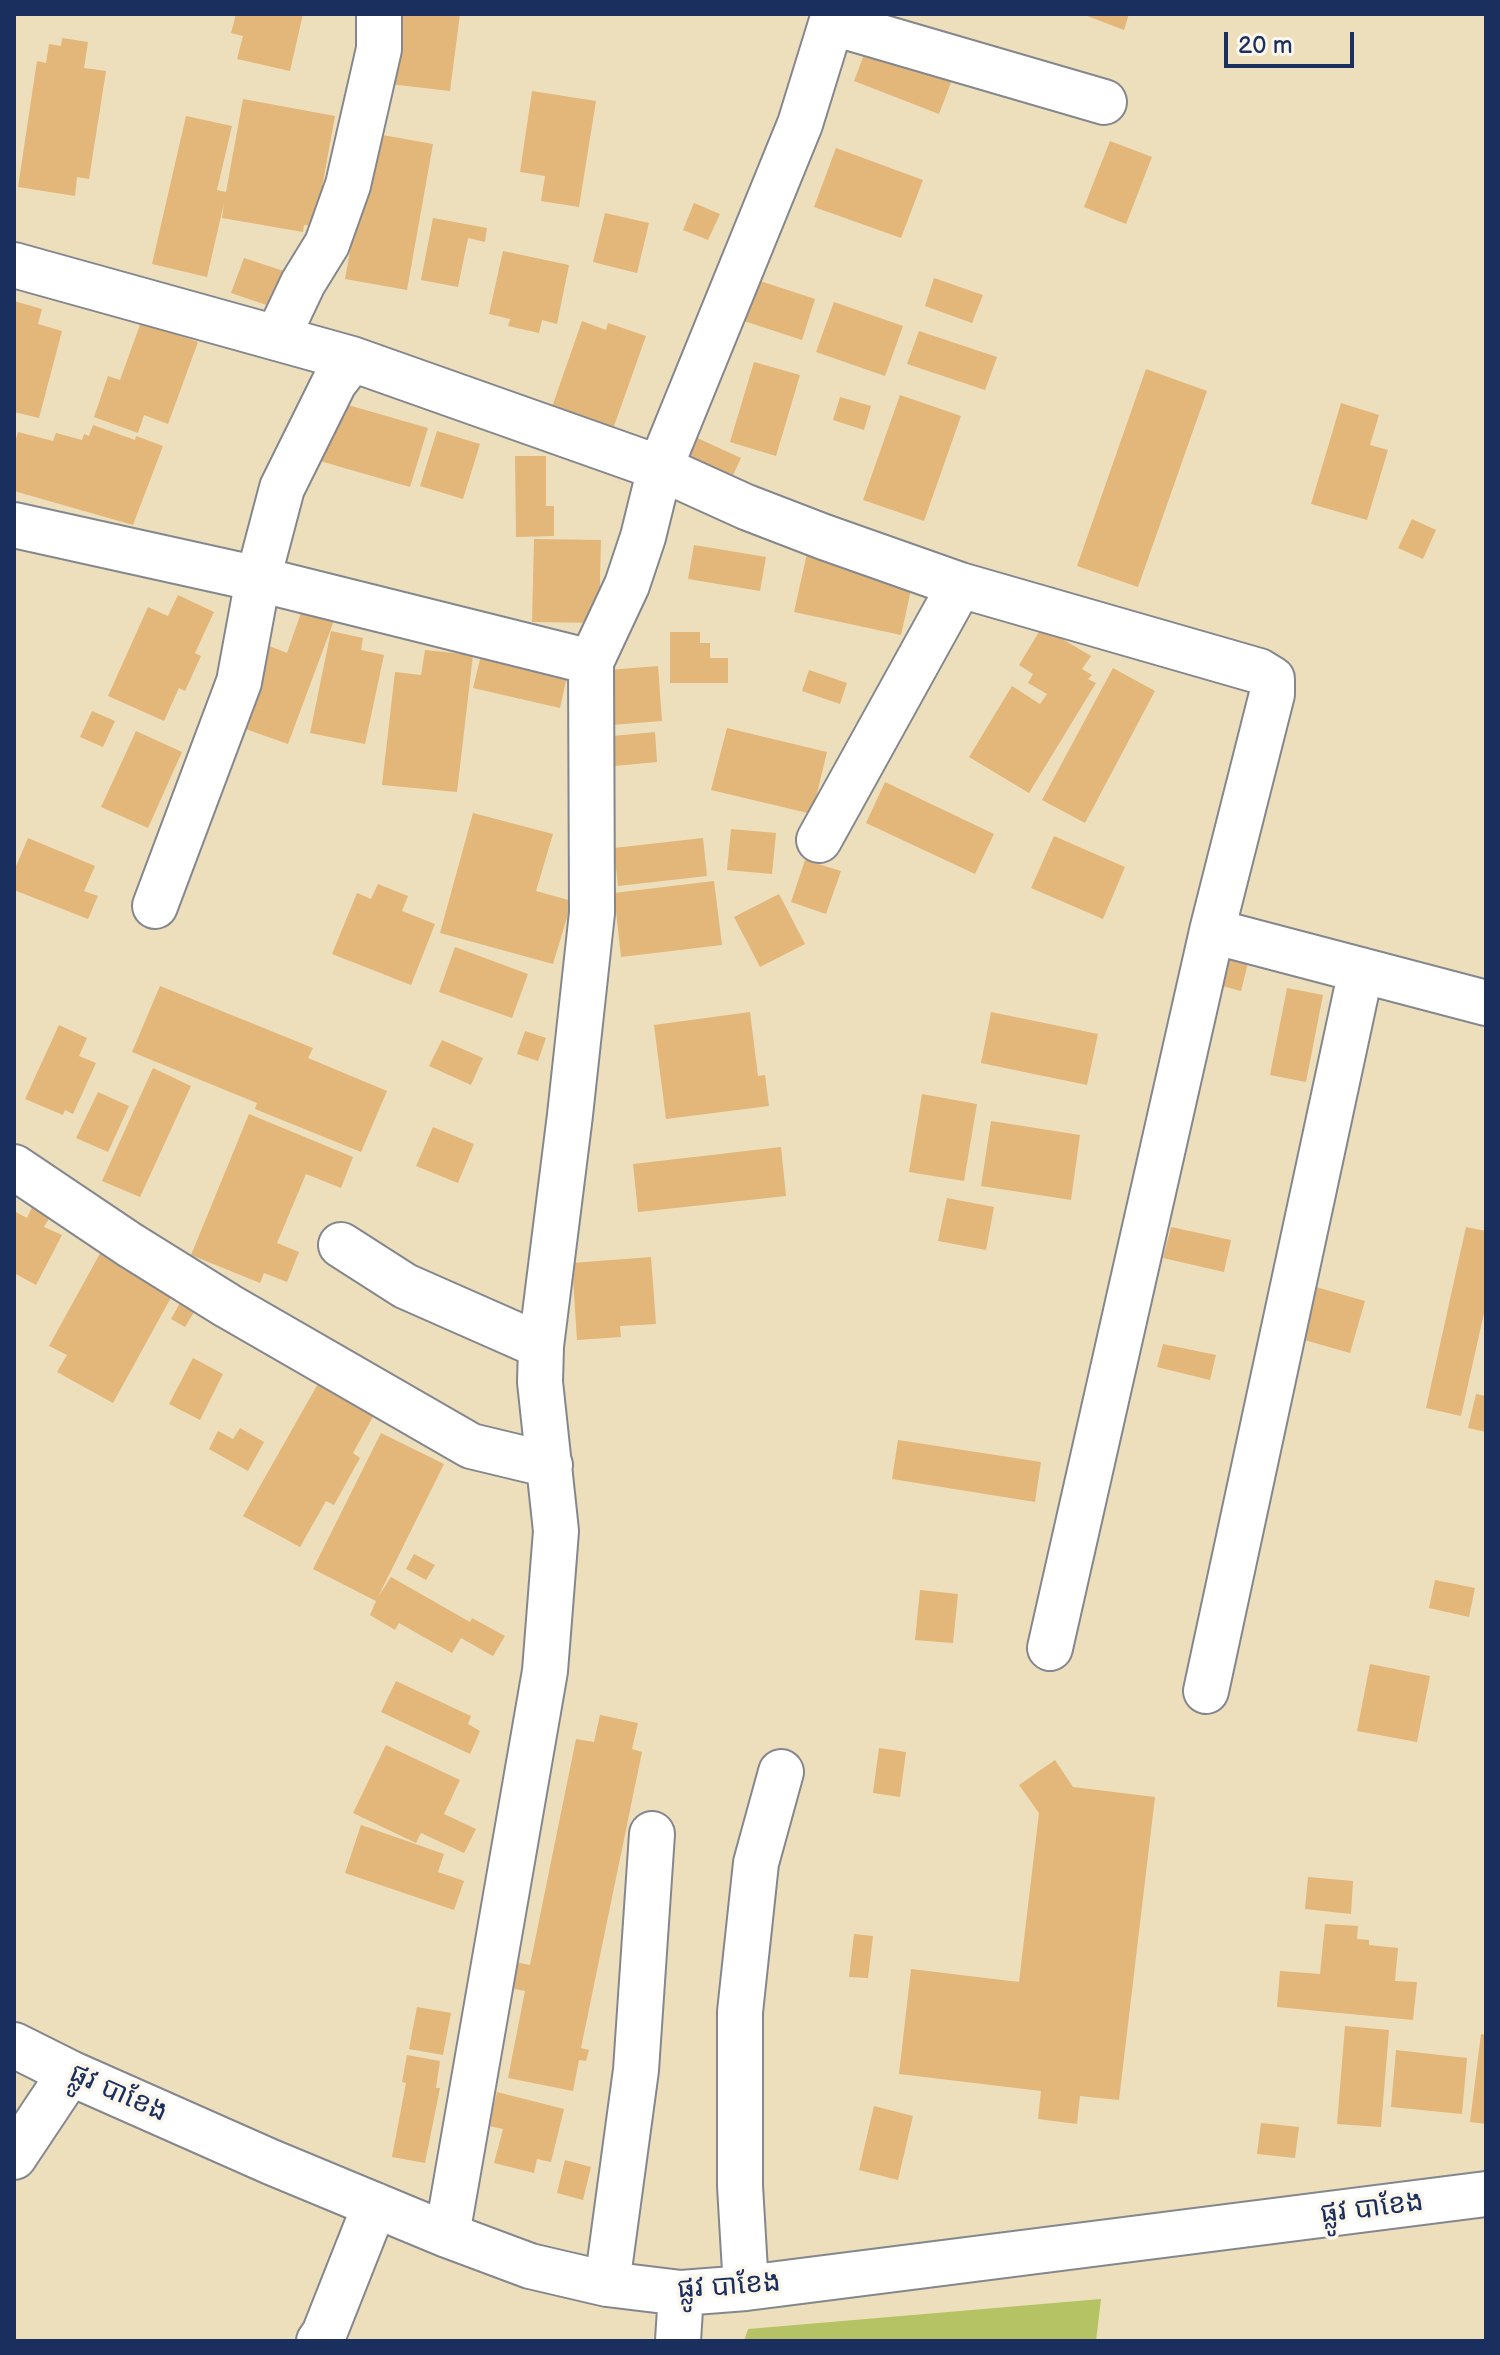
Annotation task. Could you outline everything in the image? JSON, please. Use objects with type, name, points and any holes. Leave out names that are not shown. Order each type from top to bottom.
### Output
[{"type":"street","points":[[277,338],[303,283],[327,244],[348,185],[379,49],[379,14]]},
{"type":"street","points":[[447,2235],[545,1671],[556,1531],[540,1382],[541,1346],[592,913],[591,662],[627,585],[660,468],[800,124],[833,18],[1104,102]]},
{"type":"street","points":[[14,265],[352,359],[660,468],[746,507],[960,585],[1259,671],[1272,679],[1272,694],[1212,931],[1050,1648]]},
{"type":"street","points":[[155,906],[239,682],[258,579],[282,488],[334,383],[352,359]]},
{"type":"street","points":[[14,525],[258,579],[591,662]]},
{"type":"street","points":[[819,840],[960,585]]},
{"type":"street","points":[[1212,931],[1486,1003]]},
{"type":"street","points":[[1206,1691],[1361,970]]},
{"type":"street","points":[[14,1167],[228,1306],[471,1446],[550,1465]]},
{"type":"street","points":[[341,1245],[405,1286],[541,1346]]},
{"type":"street","points":[[746,2288],[740,2186],[740,2012],[756,1863],[781,1772]]},
{"type":"street","points":[[607,2284],[636,2070],[652,1834]]},
{"type":"street","name":"ផ្លូវ បាខែង","points":[[14,2045],[271,2162],[530,2266],[607,2284],[681,2293],[746,2288],[1486,2194]]},
{"type":"street","points":[[14,2157],[70,2073]]},
{"type":"street","points":[[319,2341],[375,2205]]},
{"type":"street","points":[[678,2341],[681,2293]]},
{"type":"green space","points":[[1101,2299],[1096,2341],[744,2341],[748,2329]]},
{"type":"building","points":[[236,14],[303,14],[290,71],[237,59],[243,36],[231,33]]},
{"type":"building","points":[[400,14],[460,14],[450,91],[390,84]]},
{"type":"building","points":[[1082,14],[1129,14],[1124,30]]},
{"type":"building","points":[[62,38],[88,42],[84,68],[106,71],[89,179],[77,177],[75,196],[18,187],[37,61],[46,63],[49,44],[61,46]]},
{"type":"building","points":[[870,39],[955,72],[939,114],[854,81]]},
{"type":"building","points":[[532,91],[596,101],[579,207],[541,201],[545,176],[520,172]]},
{"type":"building","points":[[243,99],[335,116],[315,226],[304,225],[303,232],[222,218],[224,203],[207,277],[152,264],[186,116],[232,126],[217,190],[226,192]]},
{"type":"building","points":[[371,133],[433,144],[407,290],[345,279]]},
{"type":"building","points":[[1110,141],[1152,157],[1126,224],[1084,207]]},
{"type":"building","points":[[836,148],[923,180],[901,238],[814,207]]},
{"type":"building","points":[[694,203],[720,214],[708,240],[683,230]]},
{"type":"building","points":[[605,213],[649,223],[637,273],[593,262]]},
{"type":"building","points":[[433,218],[487,228],[485,242],[468,238],[458,287],[421,280]]},
{"type":"building","points":[[503,251],[569,265],[557,324],[542,320],[539,333],[508,326],[510,319],[489,314]]},
{"type":"building","points":[[244,258],[293,274],[281,310],[231,293]]},
{"type":"building","points":[[934,278],[983,295],[972,323],[925,306]]},
{"type":"building","points":[[754,279],[815,299],[802,340],[741,320]]},
{"type":"building","points":[[14,301],[42,309],[38,324],[62,331],[39,418],[14,412]]},
{"type":"building","points":[[834,302],[903,326],[885,376],[816,352]]},
{"type":"building","points":[[582,321],[606,330],[608,323],[646,336],[613,429],[552,407]]},
{"type":"building","points":[[141,322],[198,342],[168,424],[144,415],[138,433],[94,417],[108,376],[120,380]]},
{"type":"building","points":[[919,331],[997,357],[985,390],[907,364]]},
{"type":"building","points":[[754,362],[800,375],[776,456],[730,442]]},
{"type":"building","points":[[1146,369],[1207,391],[1138,587],[1077,566]]},
{"type":"building","points":[[900,395],[961,416],[924,521],[863,500]]},
{"type":"building","points":[[840,397],[871,406],[864,430],[833,420]]},
{"type":"building","points":[[1341,403],[1379,415],[1370,445],[1388,450],[1367,520],[1311,504]]},
{"type":"building","points":[[348,405],[428,428],[410,487],[320,461],[333,414],[344,418]]},
{"type":"building","points":[[93,425],[163,446],[133,525],[14,491],[14,445],[18,432],[53,441],[56,433],[82,440],[84,434],[89,436]]},
{"type":"building","points":[[437,431],[480,444],[463,499],[420,486]]},
{"type":"building","points":[[695,437],[741,458],[727,488],[681,467]]},
{"type":"building","points":[[515,456],[546,456],[546,506],[554,506],[554,536],[516,537]]},
{"type":"building","points":[[1412,519],[1436,530],[1423,559],[1398,548]]},
{"type":"building","points":[[534,539],[601,540],[599,623],[532,622]]},
{"type":"building","points":[[694,545],[766,557],[760,591],[688,579]]},
{"type":"building","points":[[808,549],[915,572],[901,635],[794,612]]},
{"type":"building","points":[[178,595],[214,612],[195,653],[201,656],[185,691],[179,688],[164,721],[108,696],[148,607],[168,616]]},
{"type":"building","points":[[304,604],[336,615],[288,744],[237,726],[267,645],[287,653]]},
{"type":"building","points":[[1042,627],[1091,656],[1082,669],[1092,675],[1088,679],[1096,683],[1029,793],[969,757],[1012,686],[1040,704],[1047,694],[1028,683],[1033,674],[1019,665]]},
{"type":"building","points":[[331,631],[363,638],[361,650],[384,655],[365,744],[310,733]]},
{"type":"building","points":[[670,632],[700,632],[700,643],[710,643],[710,658],[728,658],[728,683],[670,683]]},
{"type":"building","points":[[484,643],[570,663],[560,708],[473,688]]},
{"type":"building","points":[[425,650],[473,655],[457,792],[382,785],[395,672],[421,675]]},
{"type":"building","points":[[658,666],[662,721],[599,726],[595,671]]},
{"type":"building","points":[[1113,668],[1155,691],[1085,823],[1042,800]]},
{"type":"building","points":[[809,670],[847,683],[840,704],[802,691]]},
{"type":"building","points":[[92,711],[115,721],[103,747],[80,737]]},
{"type":"building","points":[[727,728],[827,752],[812,814],[711,790]]},
{"type":"building","points":[[136,731],[182,752],[148,828],[101,807]]},
{"type":"building","points":[[655,732],[657,762],[604,767],[602,737]]},
{"type":"building","points":[[885,782],[994,834],[975,874],[866,823]]},
{"type":"building","points":[[473,813],[553,834],[536,891],[572,901],[553,964],[440,933]]},
{"type":"building","points":[[731,829],[776,833],[772,874],[727,870]]},
{"type":"building","points":[[1054,836],[1125,867],[1103,919],[1031,888]]},
{"type":"building","points":[[28,838],[95,866],[84,891],[98,896],[88,919],[14,890],[14,871]]},
{"type":"building","points":[[703,838],[707,876],[618,886],[614,848]]},
{"type":"building","points":[[805,860],[841,871],[826,914],[791,902]]},
{"type":"building","points":[[714,881],[722,945],[621,957],[614,893]]},
{"type":"building","points":[[378,884],[408,896],[402,911],[435,924],[411,985],[332,954],[357,893],[371,899]]},
{"type":"building","points":[[779,894],[805,944],[760,967],[734,917]]},
{"type":"building","points":[[455,947],[528,974],[512,1018],[439,992]]},
{"type":"building","points":[[1225,957],[1248,963],[1241,991],[1218,985]]},
{"type":"building","points":[[160,986],[313,1048],[308,1058],[387,1091],[361,1152],[255,1109],[257,1103],[132,1052]]},
{"type":"building","points":[[1287,988],[1323,995],[1306,1082],[1270,1075]]},
{"type":"building","points":[[750,1012],[758,1076],[765,1075],[769,1106],[666,1119],[654,1025]]},
{"type":"building","points":[[991,1012],[1098,1034],[1087,1085],[981,1063]]},
{"type":"building","points":[[59,1025],[87,1038],[79,1056],[96,1063],[73,1114],[65,1110],[63,1115],[25,1099]]},
{"type":"building","points":[[525,1031],[546,1038],[538,1061],[517,1054]]},
{"type":"building","points":[[442,1040],[483,1058],[471,1085],[429,1066]]},
{"type":"building","points":[[153,1068],[191,1086],[140,1197],[102,1181]]},
{"type":"building","points":[[98,1092],[129,1106],[108,1152],[76,1138]]},
{"type":"building","points":[[922,1094],[977,1104],[964,1181],[909,1172]]},
{"type":"building","points":[[249,1114],[353,1157],[341,1188],[306,1174],[277,1243],[299,1252],[287,1282],[264,1273],[260,1283],[191,1255]]},
{"type":"building","points":[[991,1121],[1080,1135],[1071,1200],[981,1186]]},
{"type":"building","points":[[433,1127],[474,1144],[458,1183],[416,1166]]},
{"type":"building","points":[[781,1147],[786,1196],[638,1212],[633,1164]]},
{"type":"building","points":[[947,1198],[994,1207],[986,1250],[938,1241]]},
{"type":"building","points":[[35,1201],[54,1210],[44,1227],[62,1235],[36,1285],[14,1273],[14,1211],[27,1218]]},
{"type":"building","points":[[1171,1227],[1231,1240],[1224,1272],[1163,1258]]},
{"type":"building","points":[[1466,1227],[1486,1231],[1486,1304],[1461,1416],[1426,1408]]},
{"type":"building","points":[[103,1248],[179,1283],[113,1403],[57,1372],[67,1355],[49,1346]]},
{"type":"building","points":[[651,1257],[656,1324],[620,1326],[621,1337],[577,1340],[572,1263]]},
{"type":"building","points":[[1316,1287],[1365,1301],[1350,1353],[1301,1339]]},
{"type":"building","points":[[181,1301],[196,1309],[185,1327],[171,1319]]},
{"type":"building","points":[[1163,1344],[1216,1355],[1210,1380],[1157,1367]]},
{"type":"building","points":[[193,1358],[223,1374],[200,1420],[169,1404]]},
{"type":"building","points":[[319,1382],[375,1413],[353,1453],[360,1458],[334,1505],[326,1501],[300,1547],[243,1516]]},
{"type":"building","points":[[1476,1394],[1486,1396],[1486,1432],[1468,1428]]},
{"type":"building","points":[[240,1428],[264,1442],[248,1471],[209,1449],[218,1431],[233,1439]]},
{"type":"building","points":[[381,1433],[444,1464],[378,1597],[391,1577],[470,1622],[472,1618],[505,1636],[493,1656],[461,1638],[452,1653],[399,1623],[395,1630],[370,1615],[376,1601],[313,1569]]},
{"type":"building","points":[[898,1440],[1041,1462],[1035,1502],[892,1479]]},
{"type":"building","points":[[414,1554],[435,1565],[426,1580],[406,1569]]},
{"type":"building","points":[[1435,1580],[1475,1588],[1469,1617],[1429,1608]]},
{"type":"building","points":[[920,1590],[958,1594],[953,1643],[915,1640]]},
{"type":"building","points":[[1370,1664],[1430,1676],[1417,1742],[1357,1731]]},
{"type":"building","points":[[396,1681],[471,1716],[468,1724],[480,1731],[470,1754],[381,1712]]},
{"type":"building","points":[[600,1715],[638,1723],[632,1749],[642,1752],[581,2048],[589,2050],[586,2061],[579,2060],[573,2091],[508,2078],[525,1991],[505,1987],[510,1961],[530,1965],[576,1739],[594,1742]]},
{"type":"building","points":[[386,1745],[460,1780],[444,1814],[476,1829],[464,1853],[421,1833],[416,1843],[353,1813]]},
{"type":"building","points":[[879,1748],[906,1752],[900,1797],[873,1793]]},
{"type":"building","points":[[1055,1760],[1073,1787],[1155,1797],[1119,2100],[1080,2096],[1077,2124],[1038,2119],[1041,2091],[899,2074],[911,1969],[1019,1982],[1039,1813],[1019,1785]]},
{"type":"building","points":[[361,1825],[444,1854],[438,1872],[464,1881],[454,1910],[345,1873]]},
{"type":"building","points":[[1308,1877],[1353,1881],[1351,1914],[1305,1909]]},
{"type":"building","points":[[1325,1924],[1358,1926],[1357,1939],[1369,1940],[1369,1945],[1398,1948],[1395,1981],[1417,1982],[1413,2020],[1277,2007],[1280,1971],[1320,1974]]},
{"type":"building","points":[[854,1934],[873,1936],[868,1978],[849,1977]]},
{"type":"building","points":[[417,2007],[451,2013],[443,2055],[409,2049]]},
{"type":"building","points":[[1345,2026],[1389,2030],[1381,2127],[1337,2124]]},
{"type":"building","points":[[1481,2034],[1486,2035],[1486,2124],[1470,2122]]},
{"type":"building","points":[[1396,2050],[1467,2058],[1462,2114],[1391,2107]]},
{"type":"building","points":[[407,2055],[440,2061],[436,2088],[440,2088],[425,2163],[392,2157],[406,2083],[402,2082]]},
{"type":"building","points":[[497,2092],[564,2109],[551,2162],[537,2159],[534,2173],[494,2163],[503,2129],[489,2126]]},
{"type":"building","points":[[874,2106],[913,2116],[898,2180],[859,2170]]},
{"type":"building","points":[[1261,2123],[1299,2127],[1295,2158],[1257,2154]]},
{"type":"building","points":[[565,2160],[591,2167],[583,2200],[557,2193]]}]
